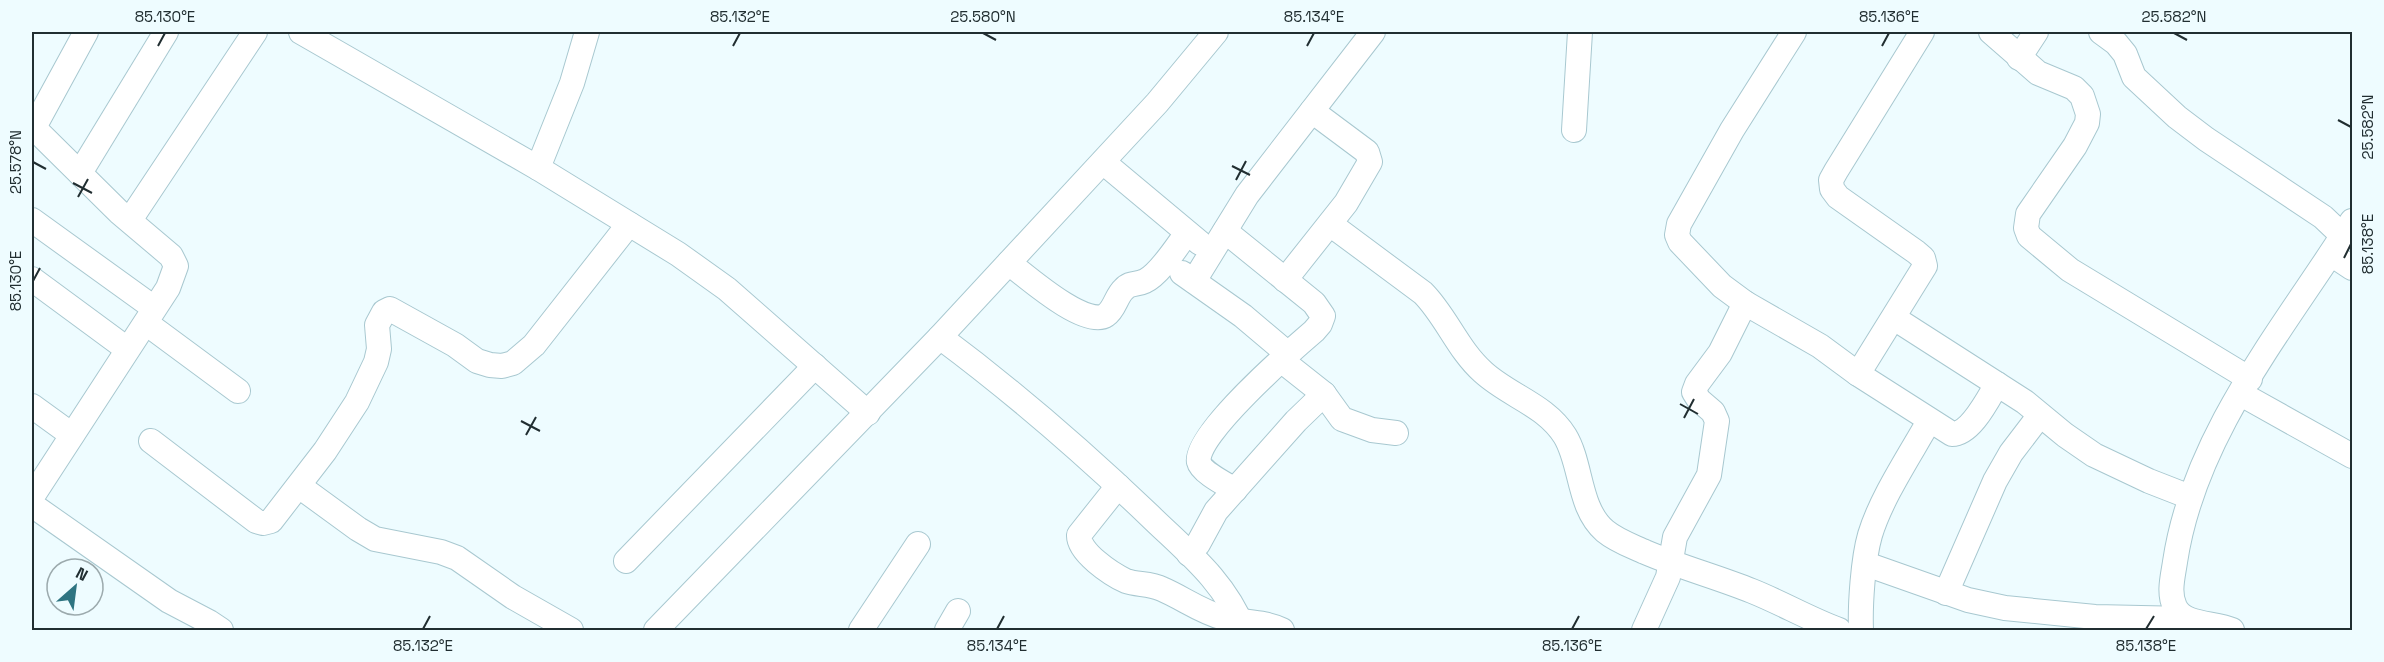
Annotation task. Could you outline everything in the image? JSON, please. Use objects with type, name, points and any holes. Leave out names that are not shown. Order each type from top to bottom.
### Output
[{"type":"street","points":[[32,497],[168,288],[176,266],[171,256],[32,129],[86,32]]},
{"type":"street","points":[[80,173],[166,32]]},
{"type":"street","points":[[130,220],[255,32]]},
{"type":"street","points":[[301,32],[538,168],[678,254],[727,290],[868,413]]},
{"type":"street","points":[[538,168],[567,98],[587,32]]},
{"type":"street","points":[[656,630],[940,337],[1157,103],[1216,32]]},
{"type":"street","points":[[1194,281],[1247,195],[1373,32]]},
{"type":"street","points":[[1574,130],[1580,32]]},
{"type":"street","points":[[1794,32],[1732,130],[1679,224],[1677,235],[1686,249],[1722,286],[1745,303],[1820,346],[1858,374],[1952,434],[1959,434],[1978,414],[1997,384]]},
{"type":"street","points":[[1858,374],[1925,266],[1923,258],[1838,196],[1832,189],[1831,180],[1846,152],[1922,32]]},
{"type":"street","points":[[1991,32],[2038,73],[2074,88],[2082,96],[2088,114],[2082,134],[2075,146],[2028,214],[2026,221],[2029,236],[2070,270],[2352,456]]},
{"type":"street","points":[[2019,58],[2036,32]]},
{"type":"street","points":[[2101,32],[2116,43],[2125,54],[2134,77],[2184,123],[2322,217],[2342,237],[2352,268]]},
{"type":"street","points":[[1285,280],[1330,224],[1356,188],[1371,162],[1366,152],[1312,111]]},
{"type":"street","points":[[1103,162],[1212,253]]},
{"type":"street","points":[[32,220],[150,315],[238,391]]},
{"type":"street","points":[[151,441],[262,524],[271,521],[341,427],[371,376],[379,349],[378,324],[384,312],[390,309],[455,345],[477,361],[502,366],[513,363],[534,345],[628,224]]},
{"type":"street","points":[[1330,224],[1423,292],[1483,373],[1541,410],[1557,425],[1566,437],[1594,518],[1604,530],[1630,546],[1750,590],[1809,619],[1839,630]]},
{"type":"street","points":[[1225,231],[1314,303],[1323,316],[1314,331],[1237,404],[1205,443],[1199,454],[1198,462],[1202,468],[1235,490]]},
{"type":"street","points":[[1009,263],[1077,312],[1096,319],[1105,317],[1110,312],[1123,289],[1131,284],[1146,281],[1187,233]]},
{"type":"street","points":[[2187,619],[2174,606],[2172,585],[2176,555],[2190,496],[2246,386],[2342,237]]},
{"type":"street","points":[[1165,261],[1243,316],[1324,394],[1342,418],[1372,430],[1396,433]]},
{"type":"street","points":[[32,279],[127,350]]},
{"type":"street","points":[[1644,630],[1663,591],[1672,563],[1675,537],[1709,476],[1716,421],[1713,412],[1698,400],[1694,392],[1697,384],[1720,353],[1745,303]]},
{"type":"street","points":[[1894,318],[2025,402],[2066,435],[2107,462],[2190,496]]},
{"type":"street","points":[[940,337],[1035,411],[1118,486],[1219,584],[1242,626]]},
{"type":"street","points":[[627,561],[815,366]]},
{"type":"street","points":[[1189,554],[1198,544],[1210,518],[1296,421],[1324,394]]},
{"type":"street","points":[[32,406],[72,435]]},
{"type":"street","points":[[1946,593],[1995,481],[2040,415]]},
{"type":"street","points":[[1861,630],[1860,612],[1867,548],[1875,521],[1929,421]]},
{"type":"street","points":[[299,486],[375,539],[441,552],[457,558],[513,597],[572,630]]},
{"type":"street","points":[[1118,486],[1079,535],[1079,542],[1083,548],[1098,562],[1128,581],[1161,588],[1194,606],[1242,626],[1265,624],[1282,630]]},
{"type":"street","points":[[32,506],[169,601],[221,630]]},
{"type":"street","points":[[861,630],[918,544]]},
{"type":"street","points":[[1866,564],[1946,593],[2005,608],[2095,617],[2187,619],[2232,630]]}]
